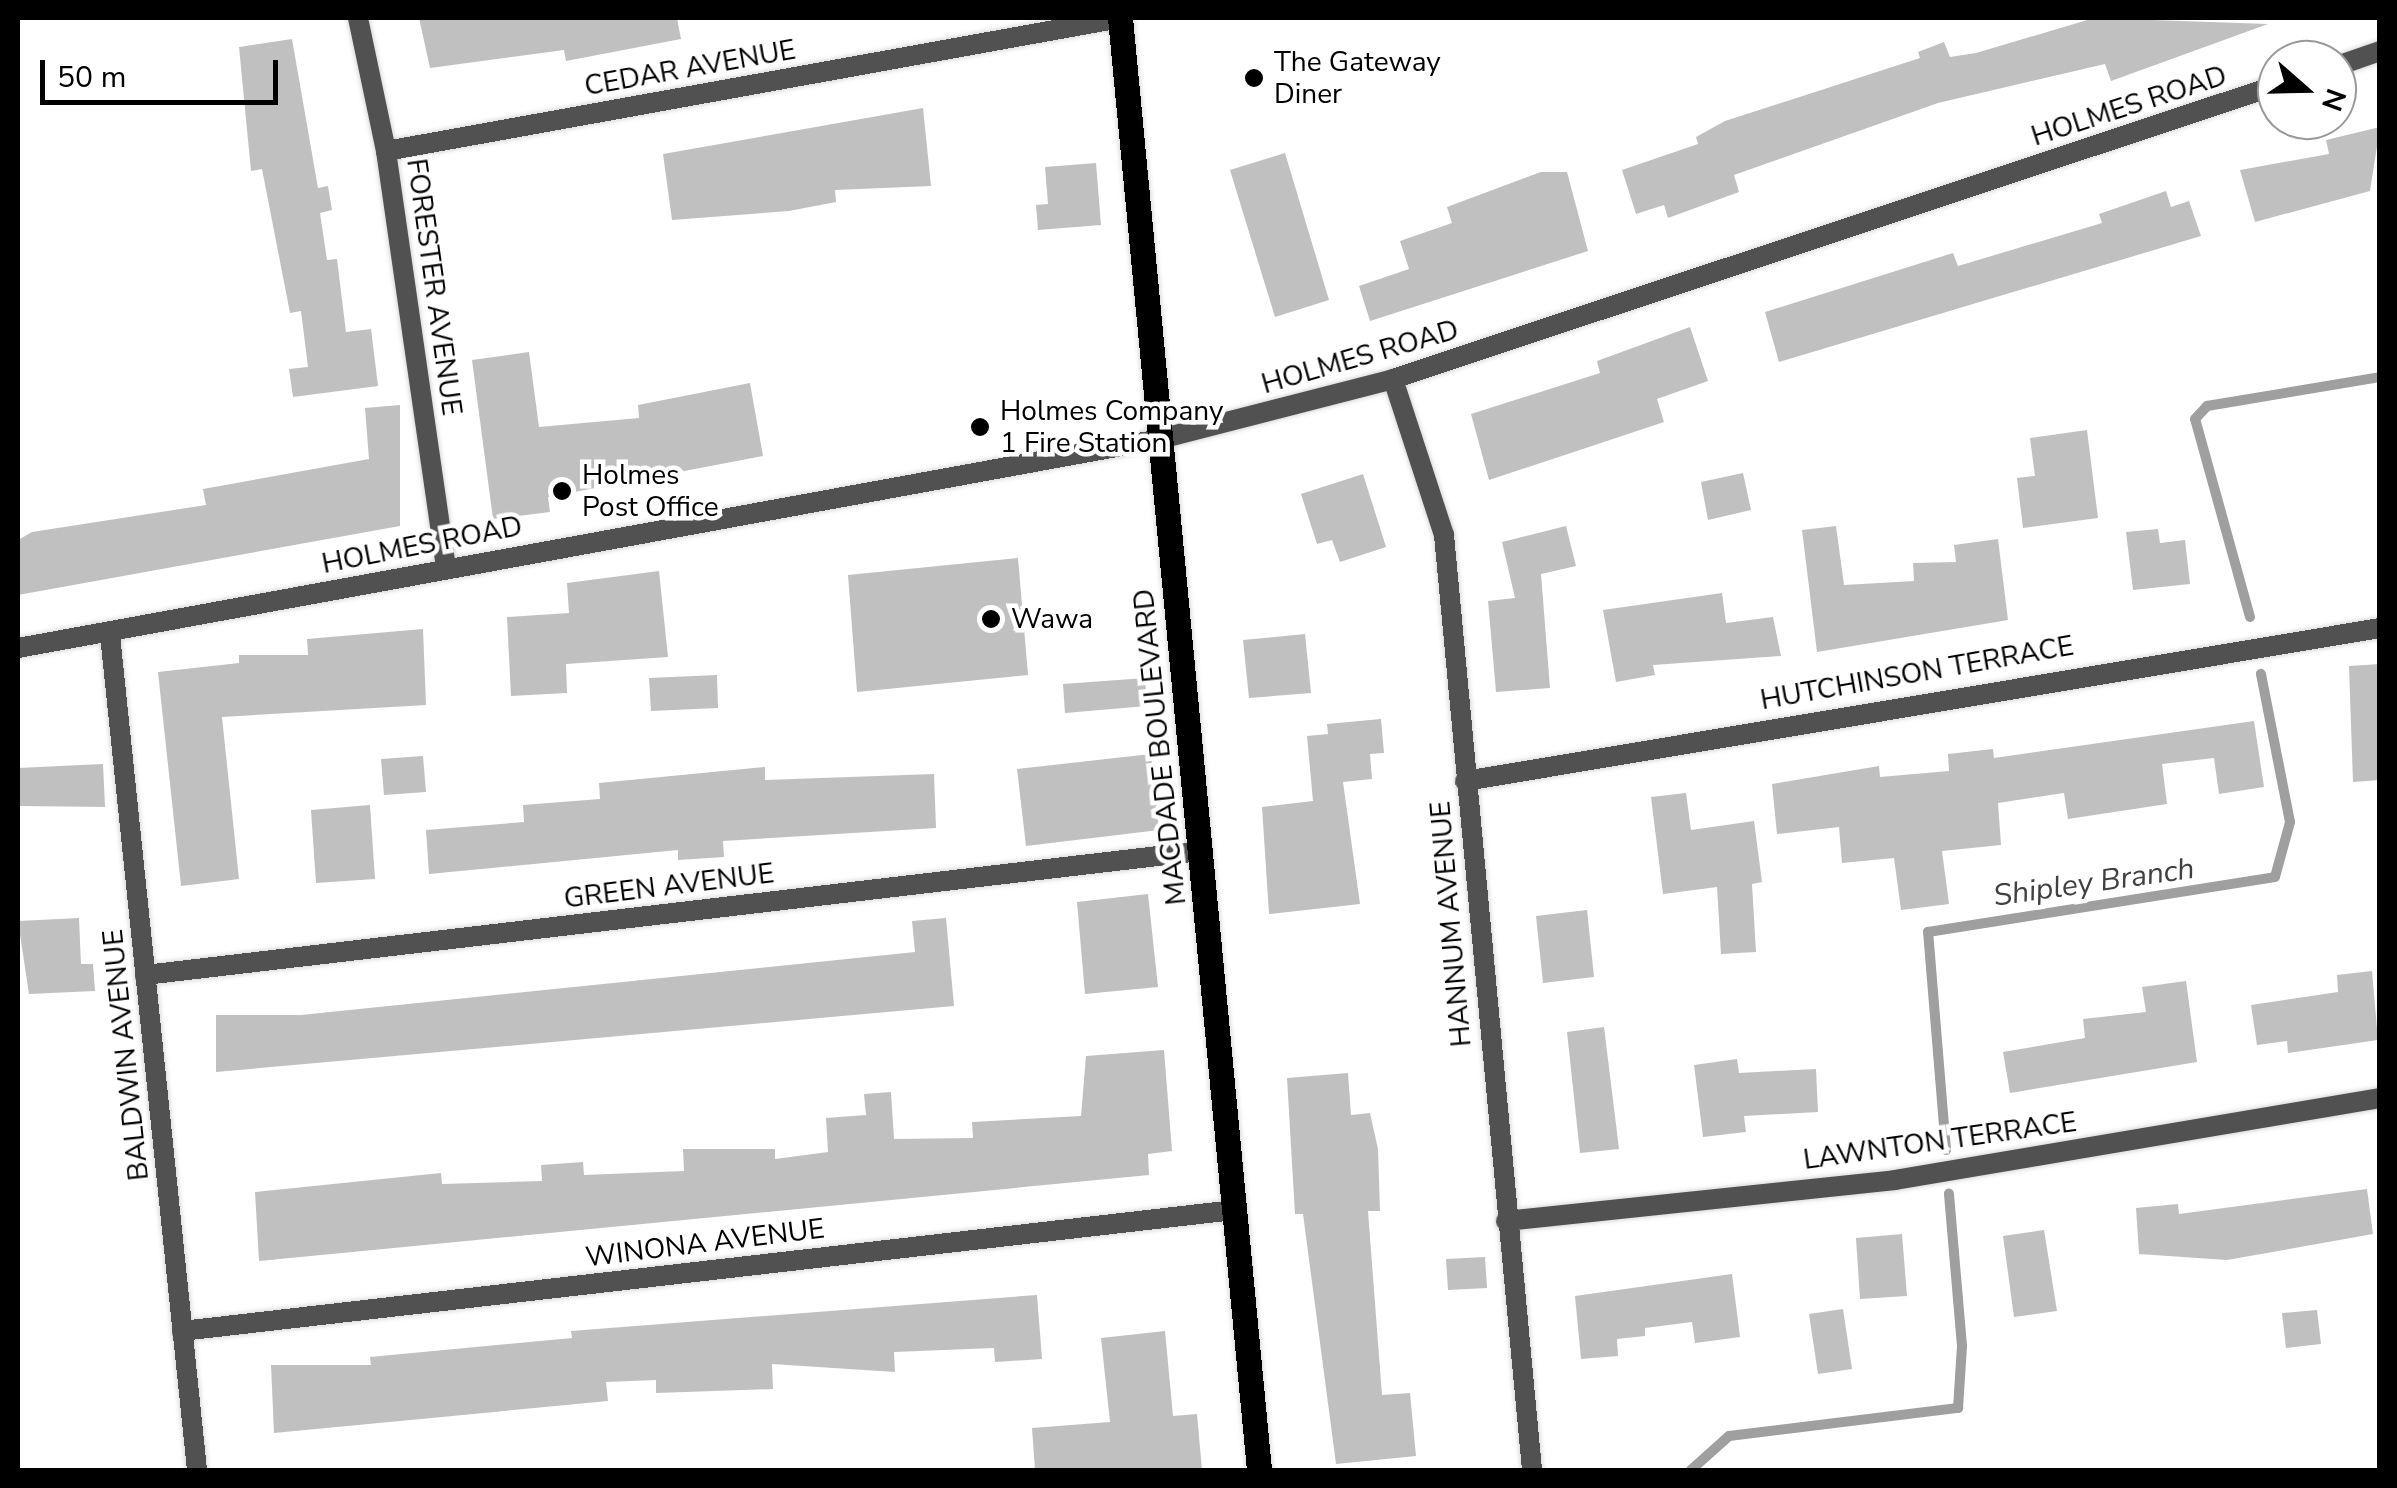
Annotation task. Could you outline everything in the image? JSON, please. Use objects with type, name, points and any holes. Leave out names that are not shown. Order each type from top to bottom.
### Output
[{"type":"main road","name":"MACDADE BOULEVARD","points":[[1120,18],[1259,1470]]},
{"type":"street","name":"FORESTER AVENUE","points":[[358,18],[386,151],[446,567]]},
{"type":"street","name":"CEDAR AVENUE","points":[[386,151],[1120,18]]},
{"type":"street","name":"HOLMES ROAD","points":[[18,648],[1160,439],[1393,379],[2257,93]]},
{"type":"street","name":"HANNUM AVENUE","points":[[1393,379],[1444,536],[1532,1470]]},
{"type":"street","name":"HUTCHINSON TERRACE","points":[[1465,781],[2380,628]]},
{"type":"street","name":"BALDWIN AVENUE","points":[[110,634],[197,1470]]},
{"type":"street","name":"GREEN AVENUE","points":[[145,975],[1200,851]]},
{"type":"street","name":"LAWNTON TERRACE","points":[[1506,1221],[1895,1180],[2380,1098]]},
{"type":"street","name":"WINONA AVENUE","points":[[182,1331],[1234,1210]]},
{"type":"building","points":[[419,18],[677,18],[681,39],[566,61],[564,50],[430,68]]},
{"type":"building","points":[[2094,18],[2268,24],[2111,81],[2105,64],[1938,103],[1734,175],[1739,192],[1668,218],[1664,205],[1636,214],[1622,170],[1698,144],[1696,137],[1725,121],[1920,58],[1918,52],[1944,42],[1950,57],[1976,53]]},
{"type":"building","points":[[292,39],[318,188],[328,186],[332,210],[320,213],[327,260],[337,259],[346,332],[371,329],[378,386],[293,397],[289,369],[308,367],[301,311],[290,313],[262,169],[251,171],[239,47]]},
{"type":"building","points":[[923,108],[931,186],[835,190],[836,202],[789,211],[672,220],[663,154]]},
{"type":"building","points":[[2380,127],[2370,191],[2255,222],[2240,170],[2329,154],[2326,140],[2357,140],[2357,133]]},
{"type":"building","points":[[1285,153],[1329,300],[1275,317],[1230,170]]},
{"type":"building","points":[[1096,163],[1101,225],[1038,230],[1036,205],[1048,204],[1045,167]]},
{"type":"building","points":[[1541,172],[1567,172],[1588,251],[1370,321],[1359,286],[1409,269],[1400,241],[1452,223],[1447,207]]},
{"type":"building","points":[[2166,191],[2171,207],[2189,201],[2201,236],[1779,362],[1765,312],[1953,253],[1958,266],[2102,223],[2099,214]]},
{"type":"building","points":[[1690,327],[1708,381],[1657,399],[1664,422],[1489,480],[1471,414],[1600,373],[1597,361]]},
{"type":"building","points":[[529,352],[539,427],[639,418],[638,405],[750,383],[763,456],[548,497],[550,512],[493,519],[472,360]]},
{"type":"building","points":[[400,405],[400,526],[18,595],[18,540],[32,532],[206,505],[203,489],[369,459],[365,408]]},
{"type":"building","points":[[2087,430],[2098,518],[2023,528],[2017,478],[2035,476],[2030,438]]},
{"type":"building","points":[[1743,473],[1751,510],[1708,520],[1701,482]]},
{"type":"building","points":[[1363,474],[1386,547],[1340,562],[1332,540],[1317,544],[1301,494]]},
{"type":"building","points":[[1566,526],[1576,566],[1541,574],[1550,688],[1496,692],[1488,601],[1515,598],[1502,542]]},
{"type":"building","points":[[1836,526],[1844,585],[1914,581],[1913,563],[1956,562],[1954,545],[1998,539],[2008,620],[1817,652],[1802,530]]},
{"type":"building","points":[[2158,529],[2160,543],[2185,540],[2190,584],[2133,590],[2126,532]]},
{"type":"building","points":[[1018,558],[1028,675],[857,692],[848,575]]},
{"type":"building","points":[[659,571],[668,657],[566,664],[567,693],[511,696],[507,617],[569,613],[567,583]]},
{"type":"building","points":[[1722,593],[1726,623],[1773,617],[1781,656],[1653,665],[1655,675],[1616,682],[1603,610]]},
{"type":"building","points":[[423,629],[426,705],[222,717],[239,879],[181,886],[158,672],[239,663],[239,655],[308,655],[307,639]]},
{"type":"building","points":[[1305,634],[1311,693],[1249,698],[1243,640]]},
{"type":"building","points":[[2380,664],[2380,780],[2353,782],[2349,666]]},
{"type":"building","points":[[717,675],[718,708],[651,711],[649,678]]},
{"type":"building","points":[[1145,678],[1147,706],[1065,713],[1063,684]]},
{"type":"building","points":[[1381,719],[1384,753],[1370,754],[1372,779],[1343,782],[1360,904],[1269,914],[1262,807],[1313,801],[1307,736],[1328,734],[1327,724]]},
{"type":"building","points":[[2254,721],[2264,787],[2219,794],[2214,758],[2162,764],[2167,804],[2068,819],[2064,793],[1998,803],[2001,845],[1942,851],[1949,904],[1901,910],[1894,858],[1842,863],[1839,827],[1777,834],[1772,784],[1879,766],[1880,777],[1949,771],[1948,754],[1993,749],[1994,758]]},
{"type":"building","points":[[1151,754],[1159,830],[1026,846],[1017,769]]},
{"type":"building","points":[[423,756],[426,792],[384,795],[381,759]]},
{"type":"building","points":[[103,764],[105,807],[18,806],[18,768]]},
{"type":"building","points":[[765,767],[765,780],[934,774],[936,828],[723,841],[724,857],[678,860],[678,850],[429,874],[426,830],[524,822],[523,805],[600,799],[599,783]]},
{"type":"building","points":[[1686,793],[1691,830],[1754,821],[1762,882],[1752,884],[1756,952],[1721,954],[1717,887],[1663,894],[1651,797]]},
{"type":"building","points":[[370,805],[375,879],[316,883],[311,810]]},
{"type":"building","points":[[1148,894],[1158,987],[1085,994],[1077,902]]},
{"type":"building","points":[[1587,910],[1594,977],[1543,983],[1536,916]]},
{"type":"building","points":[[79,918],[81,964],[93,964],[95,991],[29,994],[18,921]]},
{"type":"building","points":[[946,918],[954,1006],[216,1072],[216,1015],[301,1015],[915,952],[912,921]]},
{"type":"building","points":[[2372,971],[2378,1040],[2288,1053],[2287,1041],[2257,1045],[2251,1005],[2338,992],[2337,975]]},
{"type":"building","points":[[2186,981],[2197,1062],[2010,1093],[2003,1052],[2085,1038],[2083,1019],[2146,1012],[2142,987]]},
{"type":"building","points":[[1604,1027],[1619,1149],[1580,1153],[1567,1032]]},
{"type":"building","points":[[1164,1050],[1172,1151],[1148,1154],[1149,1175],[259,1261],[255,1192],[441,1173],[442,1184],[542,1181],[541,1165],[583,1162],[584,1175],[684,1171],[683,1149],[775,1149],[775,1159],[828,1152],[826,1118],[866,1115],[864,1094],[891,1092],[894,1139],[973,1138],[972,1122],[1081,1116],[1086,1056]]},
{"type":"building","points":[[1737,1059],[1739,1073],[1816,1069],[1818,1112],[1744,1116],[1746,1132],[1703,1137],[1694,1065]]},
{"type":"building","points":[[1348,1073],[1351,1115],[1370,1113],[1378,1149],[1380,1211],[1368,1211],[1382,1395],[1410,1393],[1416,1456],[1336,1464],[1303,1214],[1295,1214],[1287,1078]]},
{"type":"building","points":[[2367,1189],[2373,1234],[2227,1260],[2139,1254],[2136,1208],[2178,1204],[2179,1214]]},
{"type":"building","points":[[2044,1230],[2057,1311],[2014,1317],[2003,1236]]},
{"type":"building","points":[[1902,1234],[1907,1296],[1860,1299],[1856,1238]]},
{"type":"building","points":[[1485,1257],[1487,1288],[1448,1290],[1446,1259]]},
{"type":"building","points":[[1732,1274],[1740,1337],[1695,1343],[1692,1322],[1645,1328],[1645,1336],[1617,1339],[1618,1356],[1581,1359],[1575,1296]]},
{"type":"building","points":[[1037,1295],[1042,1359],[995,1362],[994,1348],[894,1352],[895,1372],[772,1364],[773,1389],[656,1393],[656,1380],[606,1382],[608,1401],[274,1433],[271,1365],[371,1365],[370,1357],[572,1338],[571,1331]]},
{"type":"building","points":[[1843,1309],[1852,1369],[1818,1374],[1809,1314]]},
{"type":"building","points":[[2317,1310],[2321,1344],[2286,1348],[2282,1313]]},
{"type":"building","points":[[1165,1331],[1173,1416],[1197,1414],[1202,1470],[1035,1470],[1032,1428],[1110,1422],[1101,1338]]},
{"type":"waterway","name":"Shipley Branch","points":[[2250,617],[2195,419],[2207,406],[2380,377]]},
{"type":"waterway","name":"Shipley Branch","points":[[1946,1150],[1928,932],[2275,877],[2290,822],[2261,674]]},
{"type":"waterway","name":"Shipley Branch","points":[[1691,1470],[1729,1436],[1958,1408],[1962,1346],[1949,1194]]},
{"type":"place","name":"The Gateway Diner","points":[[1254,78]]},
{"type":"place","name":"Holmes Company 1 Fire Station","points":[[980,427]]},
{"type":"place","name":"Holmes Post Office","points":[[562,491]]},
{"type":"place","name":"Wawa","points":[[991,619]]}]
